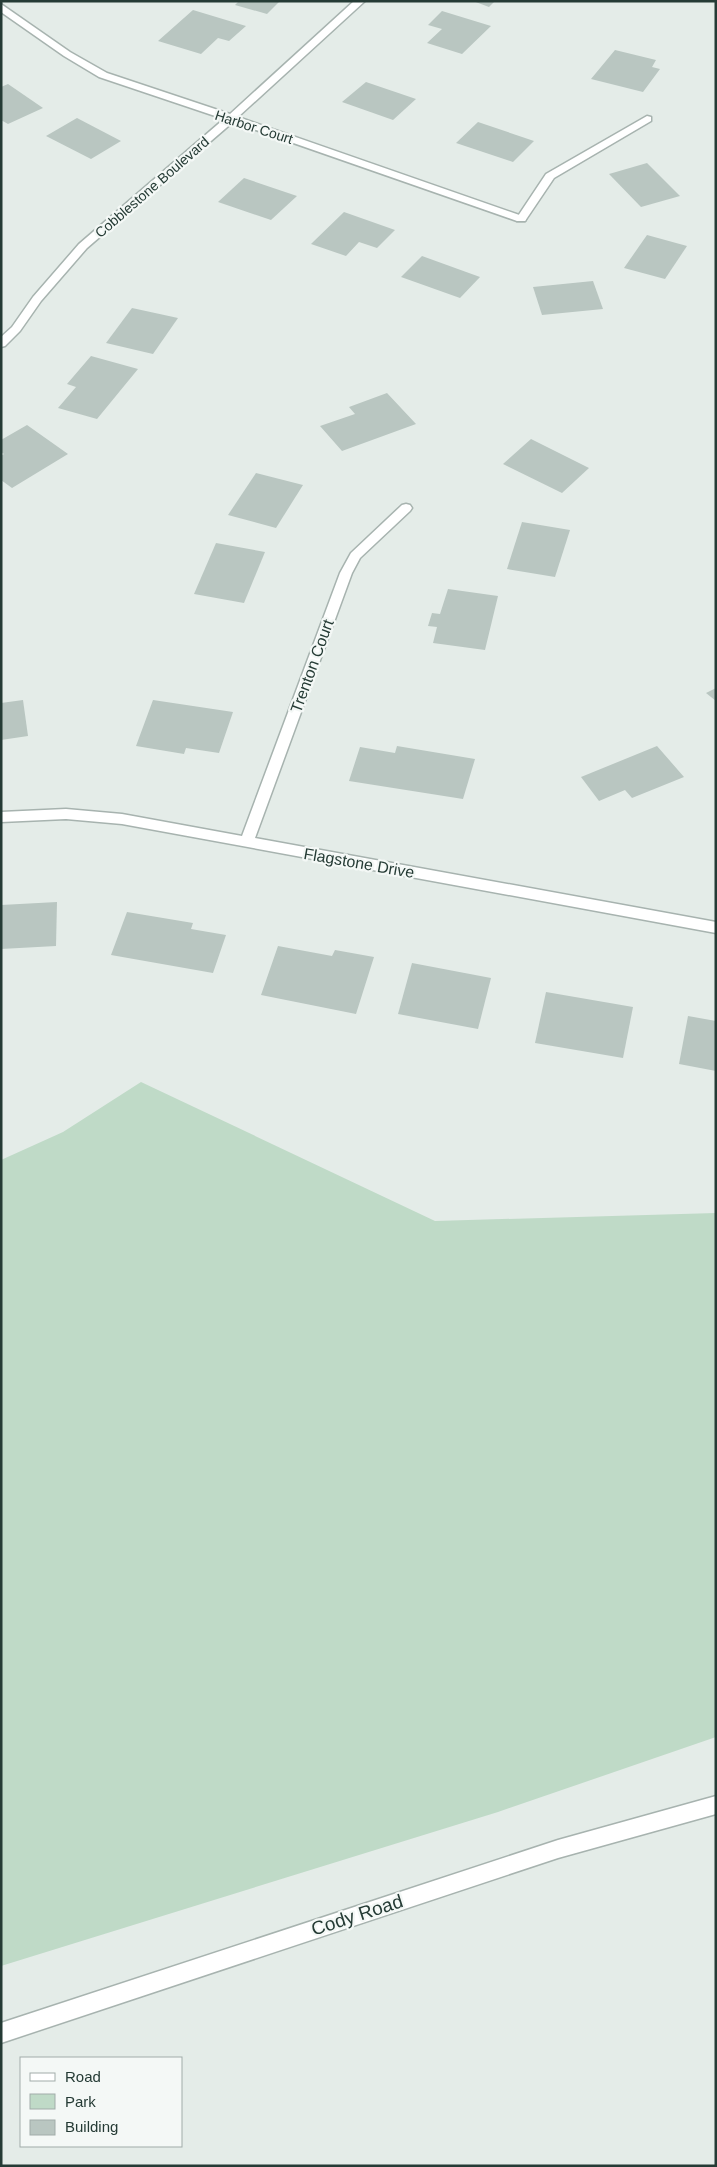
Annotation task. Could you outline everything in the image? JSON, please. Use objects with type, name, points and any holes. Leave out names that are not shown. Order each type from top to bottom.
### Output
[{"type":"street","name":"Cobblestone Boulevard","points":[[1,344],[16,329],[37,299],[84,246],[230,119],[360,1]]},
{"type":"street","name":"Harbor Court","points":[[1,7],[66,54],[103,75],[306,143],[521,219],[550,176],[648,119]]},
{"type":"street","name":"Trenton Court","points":[[247,842],[346,573],[355,556],[406,508]]},
{"type":"street","name":"Flagstone Drive","points":[[1,817],[66,814],[122,819],[716,928]]},
{"type":"street","name":"Cody Road","points":[[1,2032],[558,1849],[716,1806]]},
{"type":"green space","points":[[141,1082],[435,1221],[716,1213],[716,1737],[498,1812],[1,1966],[1,1160],[63,1132]]},
{"type":"building","points":[[239,1],[280,1],[267,14],[235,5]]},
{"type":"building","points":[[473,1],[495,1],[489,7]]},
{"type":"building","points":[[193,10],[246,26],[229,41],[218,38],[201,54],[158,41]]},
{"type":"building","points":[[442,11],[491,26],[462,54],[427,43],[442,29],[428,25]]},
{"type":"building","points":[[615,50],[656,60],[652,67],[660,69],[643,92],[591,79]]},
{"type":"building","points":[[366,82],[416,99],[393,120],[342,102]]},
{"type":"building","points":[[8,84],[43,108],[8,124],[1,120],[1,87]]},
{"type":"building","points":[[77,118],[121,141],[91,159],[46,136]]},
{"type":"building","points":[[478,122],[534,141],[513,162],[456,143]]},
{"type":"building","points":[[647,163],[680,196],[641,207],[609,174]]},
{"type":"building","points":[[244,178],[297,196],[271,220],[218,202]]},
{"type":"building","points":[[344,212],[395,230],[377,248],[359,242],[346,256],[311,244]]},
{"type":"building","points":[[647,235],[687,246],[665,279],[624,268]]},
{"type":"building","points":[[422,256],[480,277],[460,298],[401,277]]},
{"type":"building","points":[[593,281],[603,309],[542,315],[533,287]]},
{"type":"building","points":[[132,308],[178,318],[153,354],[106,343]]},
{"type":"building","points":[[91,356],[138,369],[97,419],[58,408],[76,387],[67,384]]},
{"type":"building","points":[[387,393],[416,424],[342,451],[320,426],[355,414],[349,407]]},
{"type":"building","points":[[27,425],[68,454],[12,488],[1,480],[1,456],[4,454],[1,452],[1,440]]},
{"type":"building","points":[[531,439],[589,468],[562,493],[503,464]]},
{"type":"building","points":[[256,473],[303,485],[276,528],[228,515]]},
{"type":"building","points":[[522,522],[570,530],[555,577],[507,569]]},
{"type":"building","points":[[216,543],[265,552],[244,603],[194,594]]},
{"type":"building","points":[[448,589],[498,596],[485,650],[433,643],[437,627],[428,626],[432,613],[440,614]]},
{"type":"building","points":[[716,688],[716,701],[706,693]]},
{"type":"building","points":[[23,700],[28,736],[1,740],[1,703]]},
{"type":"building","points":[[153,700],[233,712],[219,753],[186,748],[184,754],[136,746]]},
{"type":"building","points":[[397,746],[475,759],[463,799],[349,781],[360,747],[395,753]]},
{"type":"building","points":[[657,746],[684,777],[632,798],[625,790],[599,801],[581,777]]},
{"type":"building","points":[[57,902],[56,946],[1,949],[1,905]]},
{"type":"building","points":[[127,912],[193,923],[191,929],[226,935],[213,973],[111,955]]},
{"type":"building","points":[[278,946],[332,956],[335,950],[374,957],[356,1014],[261,995]]},
{"type":"building","points":[[412,963],[491,978],[478,1029],[398,1014]]},
{"type":"building","points":[[546,992],[633,1007],[623,1058],[535,1043]]},
{"type":"building","points":[[688,1016],[716,1021],[716,1071],[679,1064]]}]
